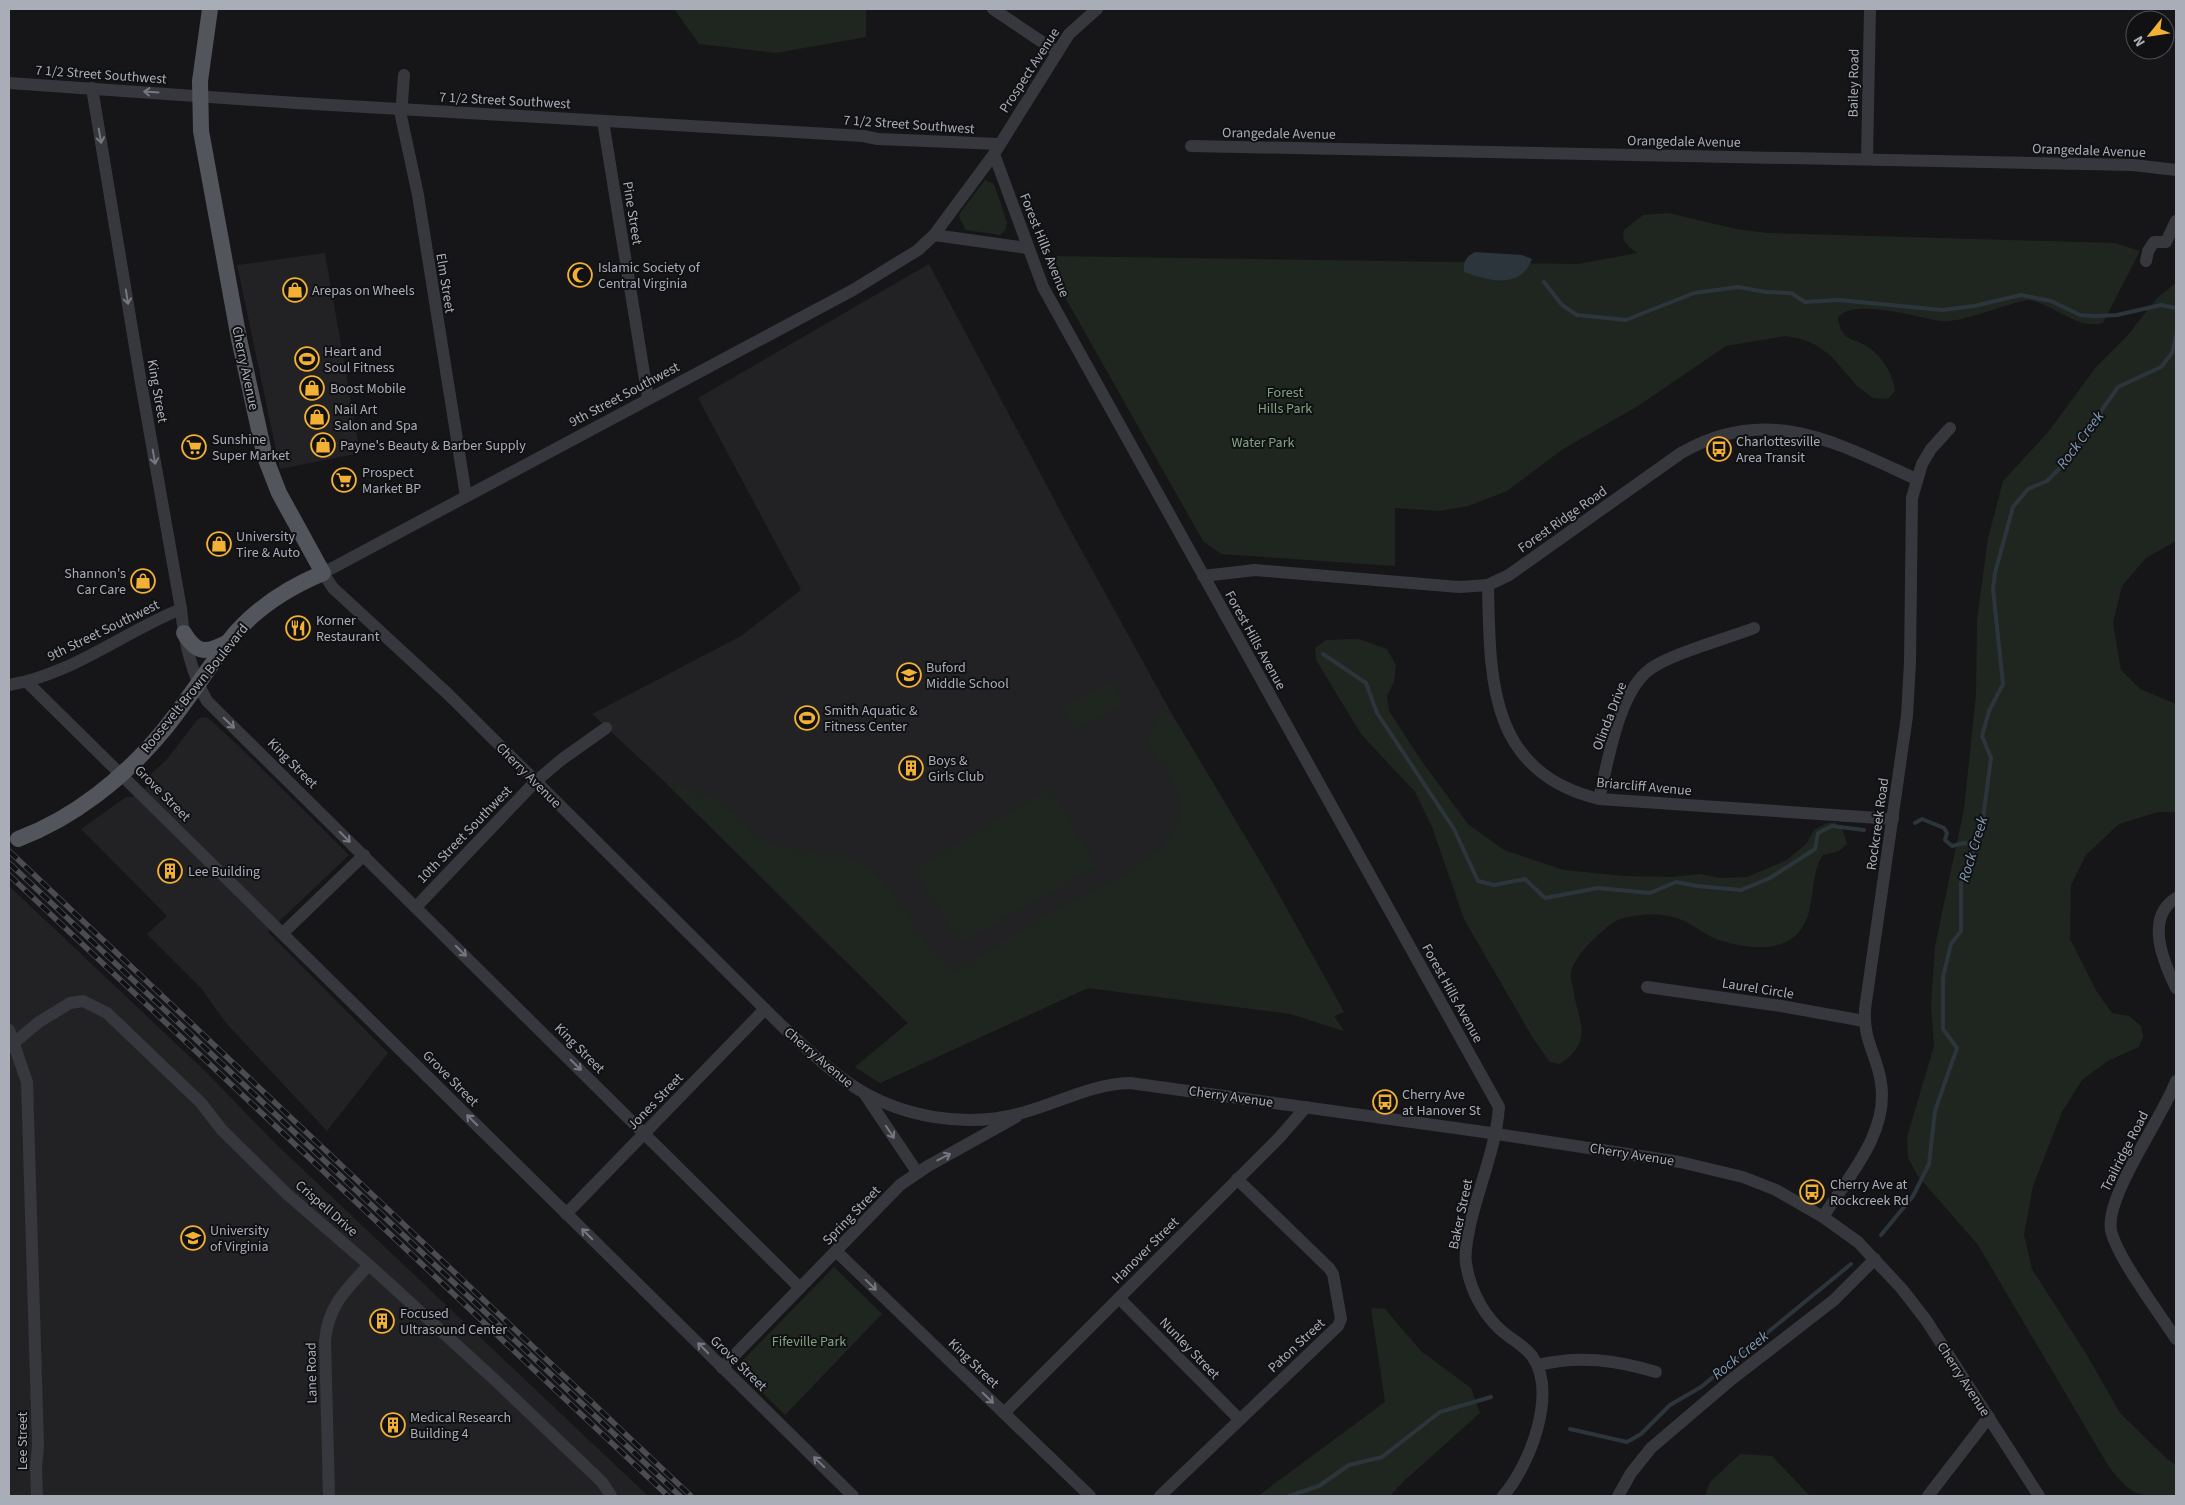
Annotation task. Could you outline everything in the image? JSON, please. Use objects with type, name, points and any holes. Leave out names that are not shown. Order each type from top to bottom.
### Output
[{"type":"main road","name":"Cherry Avenue","points":[[210,9],[202,50],[199,96],[201,131],[223,255],[264,453],[279,493],[323,573]]},
{"type":"main road","name":"Roosevelt Brown Boulevard","points":[[18,839],[62,819],[122,774],[161,733],[199,686],[228,642],[251,618],[274,600],[306,580],[323,573]]},
{"type":"main road","points":[[184,633],[191,645],[202,650],[215,649],[228,642]]},
{"type":"street","points":[[993,9],[1057,52]]},
{"type":"street","name":"Prospect Avenue","points":[[997,149],[1069,34],[1097,9]]},
{"type":"street","name":"Bailey Road","points":[[1867,159],[1870,9]]},
{"type":"street","name":"Elm Street","points":[[404,75],[402,109],[418,195],[466,496]]},
{"type":"street","name":"7 1/2 Street Southwest","points":[[9,83],[603,121],[997,149]]},
{"type":"street","name":"King Street","points":[[92,88],[140,383],[184,633],[191,665],[207,701],[800,1288]]},
{"type":"street","name":"Pine Street","points":[[603,121],[648,398]]},
{"type":"street","name":"Orangedale Avenue","points":[[1191,146],[2133,165],[2176,170]]},
{"type":"street","name":"9th Street Southwest","points":[[323,573],[853,290],[918,250],[934,235],[997,149]]},
{"type":"street","name":"Forest Hills Avenue","points":[[997,149],[1027,248],[1043,287],[1500,1107],[1496,1134]]},
{"type":"street","points":[[2146,261],[2148,251],[2154,242],[2166,242],[2176,221]]},
{"type":"street","points":[[934,235],[1027,248]]},
{"type":"street","name":"Forest Ridge Road","points":[[1203,576],[1255,570],[1389,580],[1459,588],[1488,585],[1509,575],[1681,453],[1699,442],[1735,430],[1772,428],[1792,431],[1864,456],[1916,479]]},
{"type":"street","name":"Rockcreek Road","points":[[1824,1217],[1874,1135],[1880,1118],[1882,1084],[1868,1043],[1864,1021],[1907,716],[1910,662],[1912,498],[1916,479],[1931,449],[1950,428]]},
{"type":"street","name":"Cherry Avenue","points":[[323,573],[333,588],[442,688],[765,1009],[821,1062],[863,1092],[907,1111],[937,1117],[983,1119],[1024,1112],[1093,1087],[1130,1083],[1496,1134],[1708,1168],[1776,1190],[1824,1217],[1858,1242],[1875,1259],[1926,1320],[2039,1496]]},
{"type":"street","name":"Briarcliff Avenue","points":[[1488,585],[1489,634],[1493,678],[1499,712],[1510,738],[1522,754],[1548,778],[1569,790],[1599,799],[1893,819]]},
{"type":"street","name":"9th Street Southwest","points":[[9,684],[27,682],[97,652],[153,620],[181,609]]},
{"type":"street","name":"Olinda Drive","points":[[1599,799],[1619,723],[1631,693],[1639,681],[1662,662],[1754,628]]},
{"type":"street","name":"Grove Street","points":[[27,682],[854,1496]]},
{"type":"street","name":"10th Street Southwest","points":[[416,907],[535,782],[606,728]]},
{"type":"street","points":[[282,933],[364,855]]},
{"type":"street","points":[[2176,898],[2165,908],[2161,918],[2159,933],[2164,964],[2176,988]]},
{"type":"street","name":"Laurel Circle","points":[[1647,988],[1781,1006],[1864,1021]]},
{"type":"street","name":"Crispell Drive","points":[[12,1045],[39,1022],[70,1003],[84,1000],[106,1013],[202,1103],[222,1130],[288,1194],[370,1265],[538,1420],[602,1482],[611,1496]]},
{"type":"street","name":"Jones Street","points":[[566,1214],[765,1009]]},
{"type":"street","name":"Lee Street","points":[[9,1030],[12,1045],[27,1082],[38,1444],[36,1469],[37,1496]]},
{"type":"street","name":"Trailridge Road","points":[[2176,1080],[2124,1182],[2113,1206],[2111,1218],[2115,1242],[2176,1339]]},
{"type":"street","points":[[863,1092],[917,1172]]},
{"type":"street","name":"Hanover Street","points":[[1004,1413],[1306,1107]]},
{"type":"street","name":"Spring Street","points":[[722,1368],[900,1185],[917,1172],[983,1137],[1024,1112]]},
{"type":"street","name":"Baker Street","points":[[1496,1134],[1476,1200],[1465,1251],[1469,1280],[1483,1310],[1494,1324],[1530,1354],[1538,1365]]},
{"type":"street","name":"Paton Street","points":[[1160,1496],[1338,1326],[1341,1320],[1334,1274],[1237,1179]]},
{"type":"street","name":"King Street","points":[[836,1251],[1090,1496]]},
{"type":"street","points":[[1618,1496],[1632,1472],[1651,1448],[1732,1379],[1834,1300],[1875,1259]]},
{"type":"street","name":"Lane Road","points":[[329,1496],[325,1340],[327,1322],[337,1300],[370,1265]]},
{"type":"street","name":"Nunley Street","points":[[1119,1298],[1239,1419]]},
{"type":"street","points":[[1503,1496],[1519,1474],[1534,1440],[1542,1393],[1541,1374],[1538,1365],[1559,1360],[1583,1358],[1622,1363],[1656,1372]]},
{"type":"street","points":[[1928,1496],[1989,1417]]},
{"type":"shaded area","points":[[1475,252],[1522,255],[1532,259],[1527,269],[1520,276],[1512,279],[1493,280],[1464,272],[1466,260]]},
{"type":"shaded area","points":[[325,253],[360,453],[280,469],[237,265]]},
{"type":"shaded area","name":"Buford Middle School","points":[[929,264],[1072,533],[1184,736],[1267,873],[1344,1012],[1334,1016],[1344,1031],[1291,1014],[1088,988],[880,1083],[855,1067],[908,1023],[666,783],[592,714],[741,636],[801,590],[698,398]]},
{"type":"shaded area","points":[[208,718],[240,747],[349,855],[268,932],[388,1053],[327,1131],[226,1023],[201,988],[147,934],[167,916],[81,829],[126,797],[132,797],[147,787],[149,776],[167,759],[198,719]]},
{"type":"shaded area","name":"University of Virginia","points":[[9,886],[206,1072],[276,1144],[648,1496],[9,1496]]},
{"type":"green space","points":[[674,9],[866,9],[866,37],[776,53],[699,44]]},
{"type":"green space","points":[[985,180],[994,184],[1007,222],[1006,229],[1000,235],[966,230],[959,217]]},
{"type":"green space","name":"Forest Hills Park","points":[[1668,213],[1736,229],[1767,233],[2115,243],[2140,251],[2103,323],[2083,323],[2038,302],[2028,300],[1959,320],[1948,321],[1939,321],[1884,310],[1854,309],[1844,313],[1838,319],[1843,333],[1875,352],[1885,364],[1892,377],[1895,391],[1888,399],[1873,398],[1857,386],[1831,356],[1816,345],[1801,339],[1786,336],[1726,346],[1638,406],[1563,449],[1507,491],[1468,506],[1439,511],[1395,508],[1395,566],[1221,554],[1203,541],[1049,269],[1049,256],[1578,264],[1637,253],[1623,238],[1624,230],[1643,215]]},
{"type":"green space","points":[[2176,283],[2176,541],[2146,558],[2122,586],[2113,623],[2121,670],[2140,689],[2176,704],[2176,812],[2158,812],[2119,824],[2086,855],[2071,885],[2070,939],[2097,992],[2112,1013],[2129,1016],[2141,1026],[2143,1037],[2139,1047],[2108,1061],[2082,1080],[2062,1112],[2033,1186],[2024,1235],[2032,1269],[2087,1355],[2120,1413],[2167,1459],[2176,1465],[2176,1496],[2163,1496],[2144,1495],[2131,1490],[2109,1467],[1978,1245],[1917,1175],[1908,1157],[1907,1137],[1934,1046],[1931,1006],[1935,946],[1964,809],[1976,695],[1977,620],[1988,538],[2003,481],[2049,431],[2096,367],[2128,335],[2157,298]]},
{"type":"green space","points":[[1359,639],[1387,649],[1396,665],[1394,682],[1387,696],[1389,711],[1423,763],[1468,824],[1504,850],[1564,870],[1624,876],[1671,877],[1701,874],[1719,878],[1747,877],[1787,860],[1806,844],[1814,830],[1827,823],[1835,822],[1843,831],[1847,844],[1839,851],[1823,855],[1815,874],[1807,917],[1795,936],[1787,942],[1767,947],[1757,947],[1725,942],[1674,917],[1649,914],[1623,918],[1610,925],[1584,949],[1571,972],[1581,1029],[1581,1038],[1578,1046],[1560,1064],[1550,1062],[1534,1040],[1464,919],[1432,827],[1415,792],[1361,734],[1316,660],[1315,648],[1326,640]]},
{"type":"green space","points":[[1111,682],[1123,705],[1073,731],[1061,708]]},
{"type":"green space","points":[[1164,710],[1170,713],[1178,724],[1267,873],[1344,1012],[1334,1016],[1344,1031],[1291,1014],[1088,988],[880,1083],[855,1067],[908,1023],[666,783],[693,790],[718,801],[757,834],[777,846],[789,849],[803,848],[814,853],[847,857],[868,868],[892,891],[918,931],[938,957],[954,970],[967,964],[1059,907],[1143,862],[1162,846],[1174,828],[1179,808],[1174,784],[1165,768],[1146,744],[1145,739],[1159,714]]},
{"type":"green space","points":[[1050,788],[1097,867],[960,943],[914,869]]},
{"type":"green space","name":"Fifeville Park","points":[[834,1267],[882,1314],[785,1415],[736,1367]]},
{"type":"green space","points":[[1371,1308],[1385,1309],[1421,1351],[1471,1388],[1480,1413],[1390,1496],[1258,1496],[1385,1402]]},
{"type":"green space","points":[[1740,1454],[1772,1456],[1810,1496],[1705,1496],[1710,1482]]},
{"type":"waterway","points":[[1544,282],[1562,305],[1577,315],[1626,320],[1694,293],[1738,287],[1766,292],[1791,293],[1805,302],[1839,300],[1942,310],[1974,306],[2021,295],[2051,301],[2080,315],[2117,315],[2161,305],[2176,308]]},
{"type":"waterway","name":"Rock Creek","points":[[1881,1235],[1913,1196],[1929,1164],[1935,1111],[1957,1048],[1943,1029],[1943,977],[1951,944],[1961,931],[1961,883],[1982,826],[1991,758],[1982,736],[1989,711],[2003,684],[1993,589],[1995,573],[2013,507],[2028,489],[2047,481],[2068,460],[2084,441],[2099,414],[2118,387],[2161,367],[2172,353],[2176,336]]},
{"type":"waterway","points":[[1323,654],[1366,683],[1377,713],[1454,829],[1478,881],[1494,885],[1525,879],[1545,898],[1598,888],[1650,893],[1676,882],[1741,890],[1770,878],[1815,849],[1818,833],[1832,826],[1864,830]]},
{"type":"waterway","points":[[1915,823],[1922,819],[1944,828],[1947,833],[1945,840],[1952,846],[1964,843],[1975,845]]},
{"type":"waterway","name":"Rock Creek","points":[[1570,1429],[1627,1442],[1641,1434],[1670,1405],[1701,1387],[1851,1264]]},
{"type":"waterway","points":[[1289,1496],[1319,1486],[1349,1465],[1382,1457],[1440,1412],[1491,1397]]},
{"type":"railway","points":[[9,851],[691,1496]]},
{"type":"railway","points":[[9,863],[680,1496]]},
{"type":"railway","points":[[9,875],[668,1496]]},
{"type":"place","name":"Islamic Society of Central Virginia","points":[[580,275]]},
{"type":"place","name":"Arepas on Wheels","points":[[295,290]]},
{"type":"place","name":"Heart and Soul Fitness","points":[[307,359]]},
{"type":"place","name":"Boost Mobile","points":[[312,388]]},
{"type":"place","name":"Nail Art Salon and Spa","points":[[317,417]]},
{"type":"place","name":"Payne's Beauty & Barber Supply","points":[[323,445]]},
{"type":"place","name":"Sunshine Super Market","points":[[194,447]]},
{"type":"place","name":"Charlottesville Area Transit","points":[[1719,449]]},
{"type":"place","name":"Prospect Market BP","points":[[344,480]]},
{"type":"place","name":"University Tire & Auto","points":[[219,544]]},
{"type":"place","name":"Shannon's Car Care","points":[[143,581]]},
{"type":"place","name":"Korner Restaurant","points":[[298,628]]},
{"type":"place","name":"Buford Middle School","points":[[909,675]]},
{"type":"place","name":"Smith Aquatic & Fitness Center","points":[[807,718]]},
{"type":"place","name":"Boys & Girls Club","points":[[911,768]]},
{"type":"place","name":"Lee Building","points":[[170,871]]},
{"type":"place","name":"Cherry Ave at Hanover St","points":[[1385,1102]]},
{"type":"place","name":"Cherry Ave at Rockcreek Rd","points":[[1812,1192]]},
{"type":"place","name":"University of Virginia","points":[[193,1238]]},
{"type":"place","name":"Focused Ultrasound Center","points":[[382,1321]]},
{"type":"place","name":"Medical Research Building 4","points":[[393,1425]]},
{"type":"park label","name":"Water Park","points":[[1263,442]]}]
